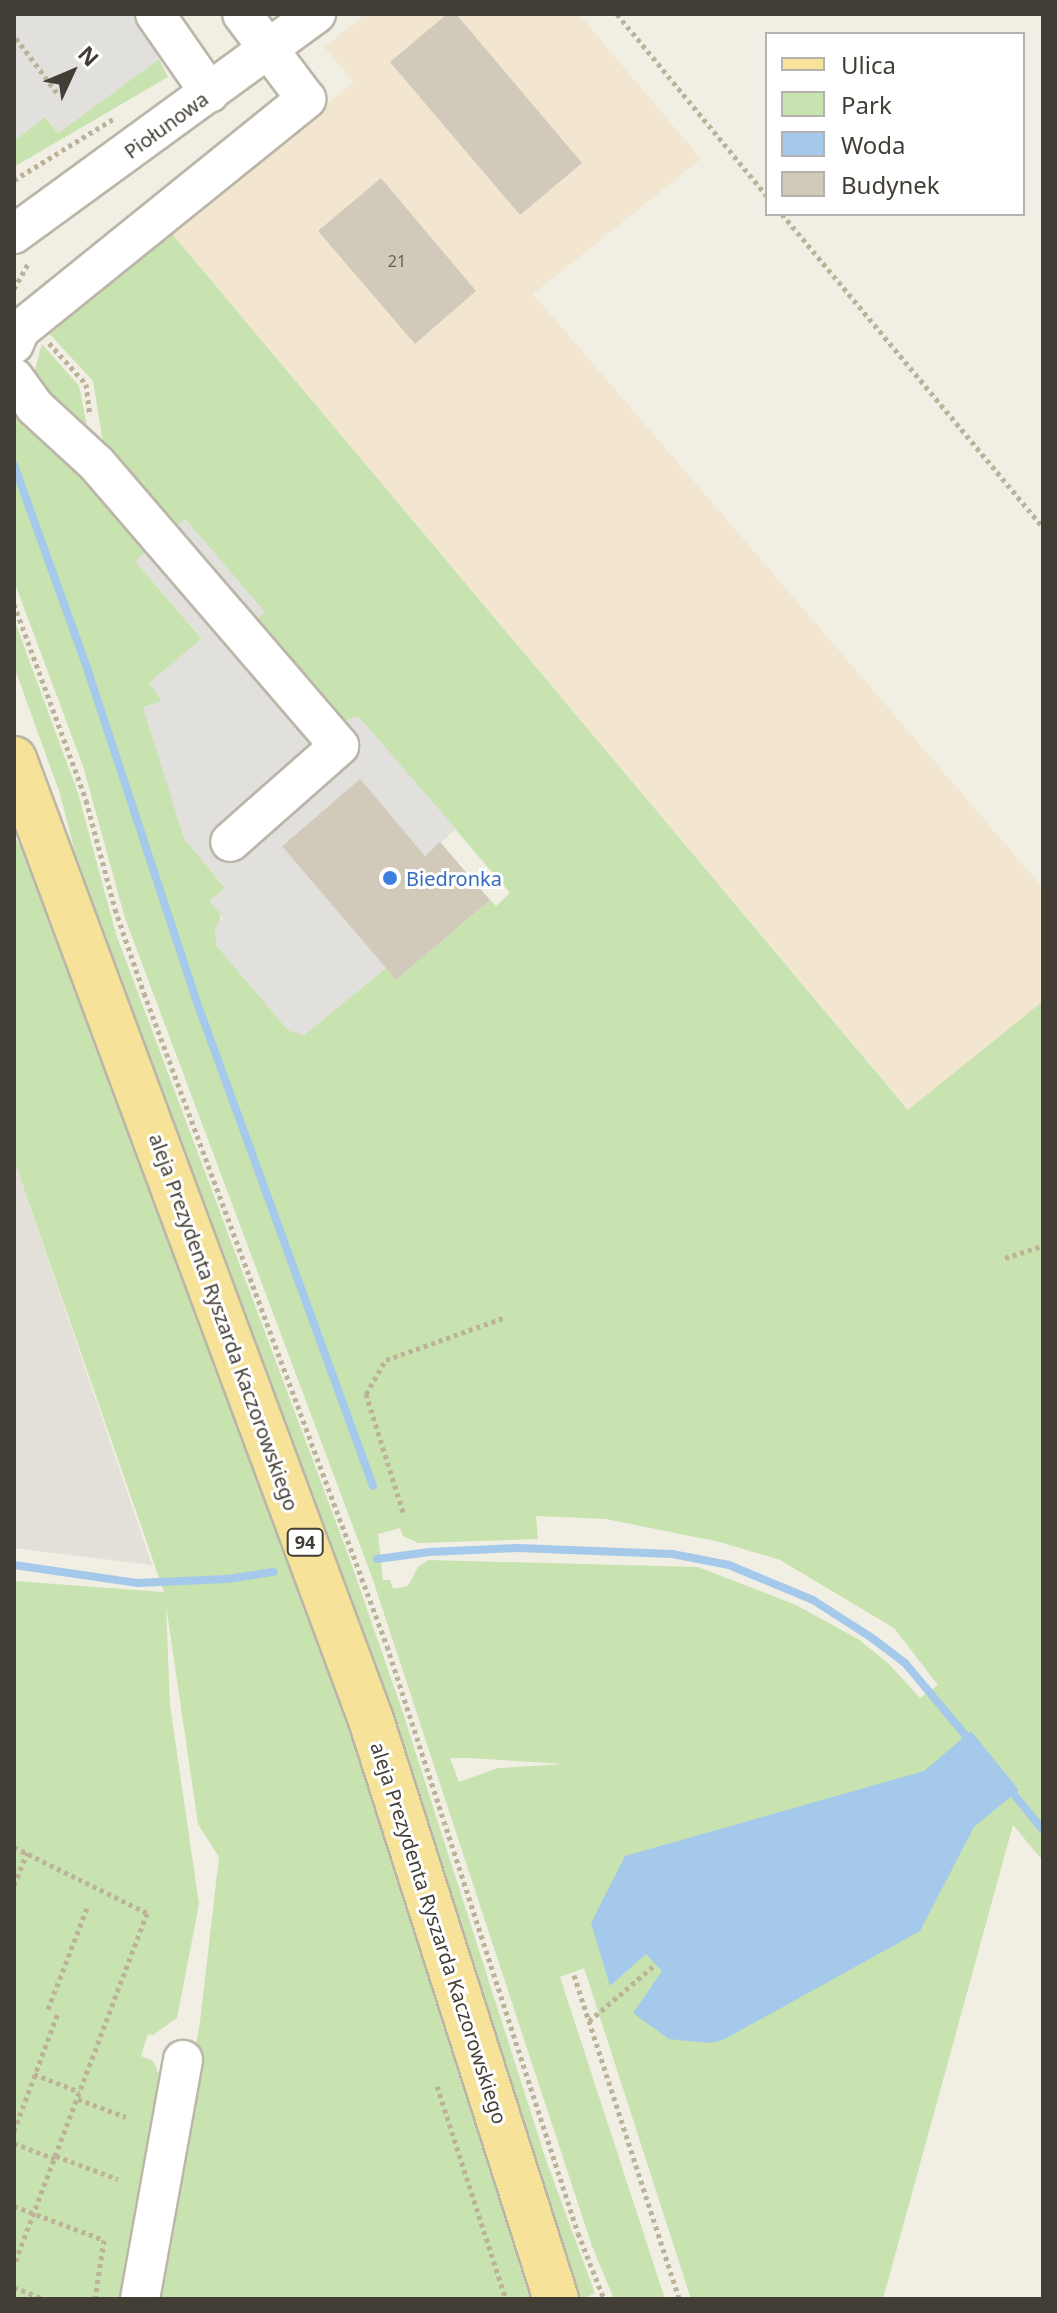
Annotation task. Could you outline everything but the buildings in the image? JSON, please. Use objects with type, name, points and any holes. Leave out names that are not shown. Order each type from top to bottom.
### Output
[{"type":"main road","name":"aleja Prezydenta Ryszarda Kaczorowskiego","points":[[14,759],[371,1720],[556,2299]]},
{"type":"street","points":[[155,14],[210,93]]},
{"type":"street","points":[[22,333],[306,99],[242,14]]},
{"type":"street","name":"Piołunowa","points":[[14,234],[316,14]]},
{"type":"street","points":[[14,378],[35,407],[96,463],[339,746],[230,842]]},
{"type":"street","points":[[140,2299],[183,2060]]},
{"type":"path","points":[[617,14],[765,194]]},
{"type":"path","points":[[16,38],[57,93]]},
{"type":"path","points":[[14,180],[117,117]]},
{"type":"path","points":[[784,216],[1043,527]]},
{"type":"path","points":[[22,333],[86,384],[96,463]]},
{"type":"path","points":[[1005,1258],[1043,1246]]},
{"type":"path","points":[[403,1512],[366,1394],[386,1360],[506,1317]]},
{"type":"path","points":[[14,1847],[147,1913],[14,2265]]},
{"type":"path","points":[[14,1885],[27,1853]]},
{"type":"path","points":[[48,2009],[87,1908]]},
{"type":"path","points":[[589,2021],[656,1964]]},
{"type":"path","points":[[574,1975],[679,2299]]},
{"type":"path","points":[[14,2131],[58,2013]]},
{"type":"path","points":[[34,2074],[126,2117]]},
{"type":"path","points":[[437,2086],[506,2299]]},
{"type":"path","points":[[14,2143],[118,2179]]},
{"type":"path","points":[[14,2206],[104,2240],[95,2299]]},
{"type":"path","points":[[14,2287],[44,2299]]},
{"type":"shaded area","points":[[14,14],[154,14],[178,45],[58,133],[46,117],[14,141]]},
{"type":"shaded area","points":[[366,14],[579,14],[701,159],[533,294],[1043,888],[1043,1001],[909,1110],[168,229],[354,82],[324,47]]},
{"type":"shaded area","points":[[185,519],[265,612],[250,625],[342,722],[358,716],[456,829],[425,856],[360,780],[282,845],[386,968],[304,1035],[288,1030],[216,945],[215,928],[223,917],[209,901],[225,888],[184,838],[143,708],[162,701],[149,683],[202,638],[135,561]]},
{"type":"shaded area","points":[[14,1160],[152,1565],[14,1548]]},
{"type":"green space","points":[[159,59],[168,77],[14,167],[14,140],[45,117],[58,133]]},
{"type":"green space","points":[[168,229],[908,1110],[1043,1001],[1043,1861],[1013,1825],[883,2299],[691,2299],[584,1968],[560,1977],[665,2299],[614,2299],[592,2246],[373,1580],[125,918],[83,766],[14,581],[14,404],[75,463],[151,548],[136,562],[202,639],[149,683],[163,701],[144,707],[184,838],[225,888],[216,945],[288,1030],[304,1035],[386,968],[396,980],[490,900],[496,906],[510,893],[358,716],[342,722],[249,625],[264,612],[186,520],[171,531],[105,455],[93,381],[44,328]],"holes":[[[536,1516],[606,1519],[720,1542],[780,1560],[894,1628],[938,1685],[920,1698],[888,1663],[858,1639],[794,1604],[698,1567],[428,1560],[418,1567],[408,1586],[393,1589],[390,1580],[383,1580],[378,1534],[400,1528],[403,1536],[418,1543],[538,1539]],[[450,1758],[469,1758],[565,1764],[498,1768],[459,1782]]]},
{"type":"green space","points":[[42,344],[79,386],[89,436],[44,399],[33,376]]},
{"type":"green space","points":[[14,619],[78,793],[116,934],[349,1557],[404,1716],[547,2163],[595,2293],[583,2299],[578,2299],[545,2213],[85,892],[60,794],[14,666]]},
{"type":"green space","points":[[14,836],[38,874],[341,1689],[537,2299],[150,2299],[200,2022],[219,1857],[198,1824],[166,1605],[170,1705],[199,1904],[177,2018],[153,2035],[148,2034],[141,2056],[153,2061],[165,2087],[126,2299],[14,2299],[14,1581],[164,1592],[14,1160]]},
{"type":"water","points":[[971,1731],[1019,1790],[974,1827],[920,1931],[723,2040],[709,2043],[669,2039],[633,2013],[662,1971],[646,1954],[610,1986],[591,1923],[625,1856],[924,1771]]},
{"type":"waterway","points":[[14,465],[88,671],[195,997],[373,1486]]},
{"type":"waterway","points":[[377,1559],[430,1552],[518,1548],[672,1554],[729,1565],[813,1600],[872,1638],[905,1663],[971,1742]]},
{"type":"waterway","points":[[14,1565],[137,1583],[227,1579],[273,1572]]},
{"type":"waterway","points":[[1007,1786],[1043,1830]]},
{"type":"place","name":"Biedronka","points":[[390,878]]}]
